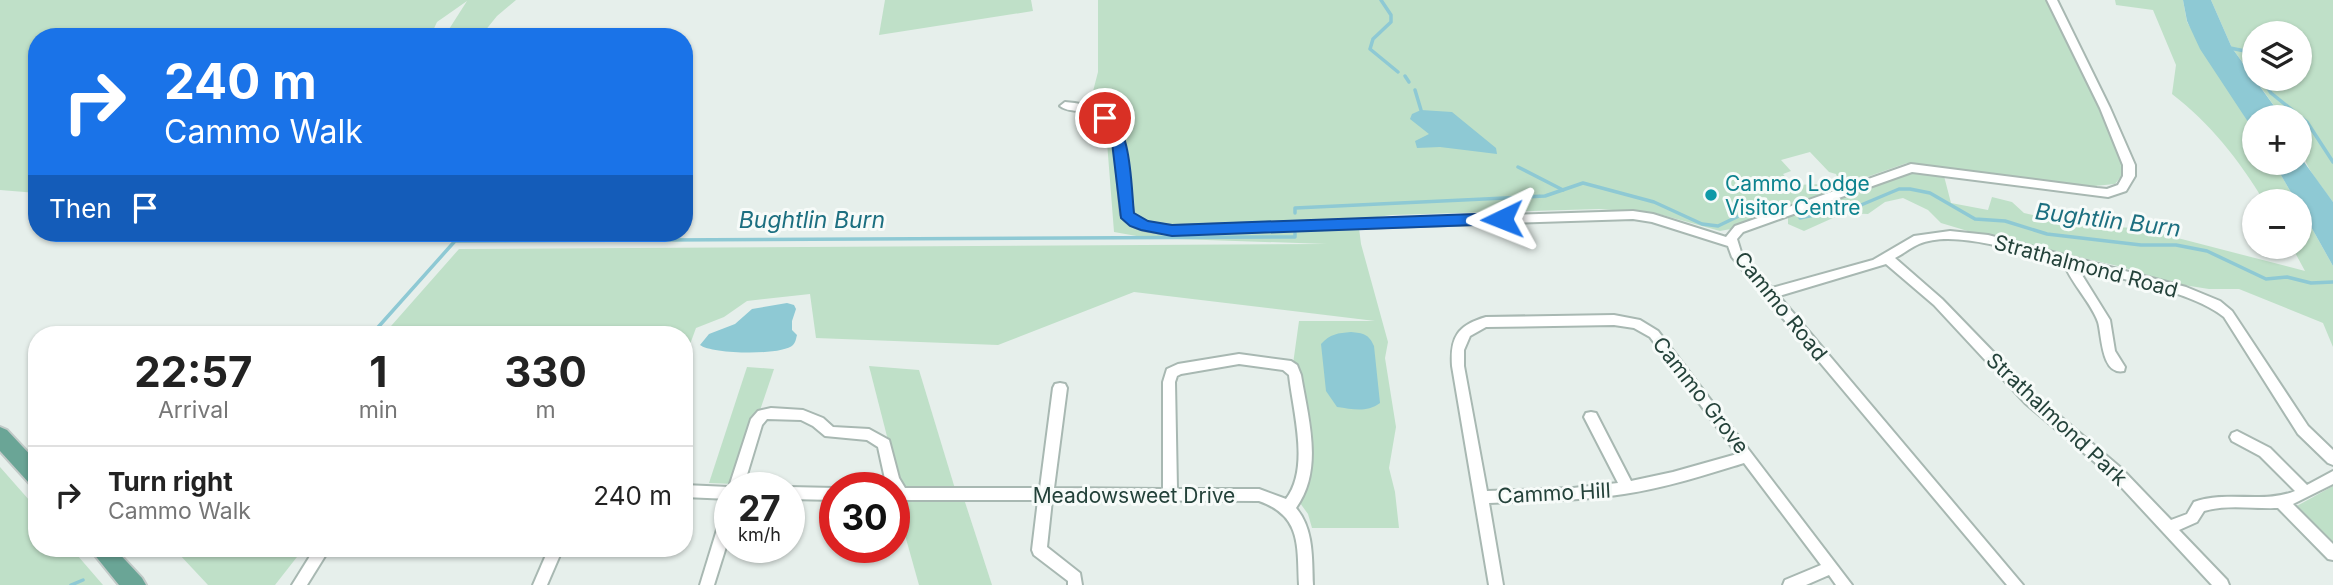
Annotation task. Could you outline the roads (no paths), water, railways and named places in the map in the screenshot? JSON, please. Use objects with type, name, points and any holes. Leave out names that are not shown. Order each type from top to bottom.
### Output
[{"type":"main road","points":[[0,436],[28,467]]},
{"type":"main road","points":[[108,557],[134,585]]},
{"type":"street","name":"Cammo Road","points":[[2016,585],[1735,254],[1731,243],[1735,232],[1740,229],[1905,169],[2108,193],[2122,188],[2129,176],[2129,165],[2105,108],[2052,0]]},
{"type":"street","points":[[1065,106],[1089,108],[1113,125],[1118,133],[1127,215],[1135,222],[1153,228],[1223,229],[1633,215],[1654,218],[1731,243]]},
{"type":"street","name":"Strathalmond Road","points":[[1769,294],[1877,263],[1917,239],[1950,236],[1988,239],[2186,292],[2216,304],[2238,327],[2302,430],[2333,459]]},
{"type":"street","name":"Strathalmond Park","points":[[1887,258],[1938,302],[2030,399],[2116,472],[2222,585]]},
{"type":"street","points":[[2069,261],[2074,274],[2105,320],[2109,352],[2119,367]]},
{"type":"street","name":"Cammo Grove","points":[[1496,585],[1457,344],[1468,328],[1486,322],[1628,321],[1645,326],[1668,350],[1845,585]]},
{"type":"street","points":[[1170,495],[1171,373],[1178,369],[1238,359],[1286,365],[1295,375],[1306,448],[1305,471],[1297,495],[1288,507],[1297,517],[1302,533],[1306,585]]},
{"type":"street","points":[[1060,388],[1039,550],[1075,578],[1075,585]]},
{"type":"street","points":[[741,472],[756,423],[763,415],[771,413],[803,415],[830,432],[869,435],[884,444],[890,472]]},
{"type":"street","name":"Cammo Hill","points":[[1591,417],[1627,488]]},
{"type":"street","points":[[2237,437],[2265,452],[2305,492]]},
{"type":"street","name":"Cammo Hill","points":[[1481,497],[1586,493],[1627,488],[1665,481],[1748,456]]},
{"type":"street","points":[[2168,528],[2192,518],[2199,506],[2216,500],[2280,502],[2333,477]]},
{"type":"street","points":[[693,491],[714,492]]},
{"type":"street","name":"Meadowsweet Drive","points":[[910,494],[1259,495],[1278,500],[1288,507]]},
{"type":"street","points":[[2280,502],[2333,554]]},
{"type":"street","points":[[304,584],[318,557]]},
{"type":"street","points":[[540,585],[552,557]]},
{"type":"street","points":[[707,585],[714,562]]},
{"type":"street","points":[[1790,585],[1831,567]]},
{"type":"water","points":[[2183,0],[2211,0],[2232,48],[2242,62],[2242,91],[2263,91],[2273,105],[2242,105],[2242,113],[2200,49],[2187,21]]},
{"type":"water","points":[[1421,110],[1452,112],[1496,148],[1497,154],[1440,147],[1417,148],[1415,141],[1429,134],[1410,119],[1412,114]]},
{"type":"water","points":[[2312,173],[2333,202],[2333,266],[2312,228],[2312,189],[2289,189],[2281,175]]},
{"type":"water","points":[[787,303],[794,305],[796,309],[792,330],[797,335],[794,344],[786,349],[746,352],[718,350],[700,345],[709,334],[735,324],[752,309]]},
{"type":"water","points":[[1351,332],[1365,335],[1374,346],[1380,403],[1359,410],[1337,407],[1326,391],[1321,344],[1335,335]]},
{"type":"waterway","points":[[1381,0],[1391,15],[1391,22],[1373,39],[1370,49],[1398,72]]},
{"type":"waterway","points":[[2230,48],[2242,50]]},
{"type":"waterway","points":[[1405,76],[1409,82]]},
{"type":"waterway","points":[[1415,90],[1421,110]]},
{"type":"waterway","points":[[2270,91],[2307,122],[2333,162]]},
{"type":"waterway","points":[[1518,167],[1563,190]]},
{"type":"waterway","name":"Bughtlin Burn","points":[[1563,190],[1583,183],[1654,202],[1702,224],[1718,226],[1745,213],[1755,214]]},
{"type":"waterway","name":"Bughtlin Burn","points":[[1800,218],[1861,205],[1899,189],[1910,189],[1930,193],[1975,219],[2005,221],[2047,234],[2141,245],[2176,245],[2207,251],[2266,279],[2287,277],[2311,283],[2333,282]]},
{"type":"waterway","name":"Bughtlin Burn","points":[[1295,213],[1295,208],[1545,196],[1563,190]]},
{"type":"waterway","name":"Bughtlin Burn","points":[[693,240],[1295,237],[1295,233]]},
{"type":"waterway","name":"Bughtlin Burn","points":[[379,326],[454,242]]},
{"type":"waterway","name":"Bughtlin Burn","points":[[71,585],[83,580]]},
{"type":"place","name":"Cammo Lodge Visitor Centre","points":[[1711,195]]}]
